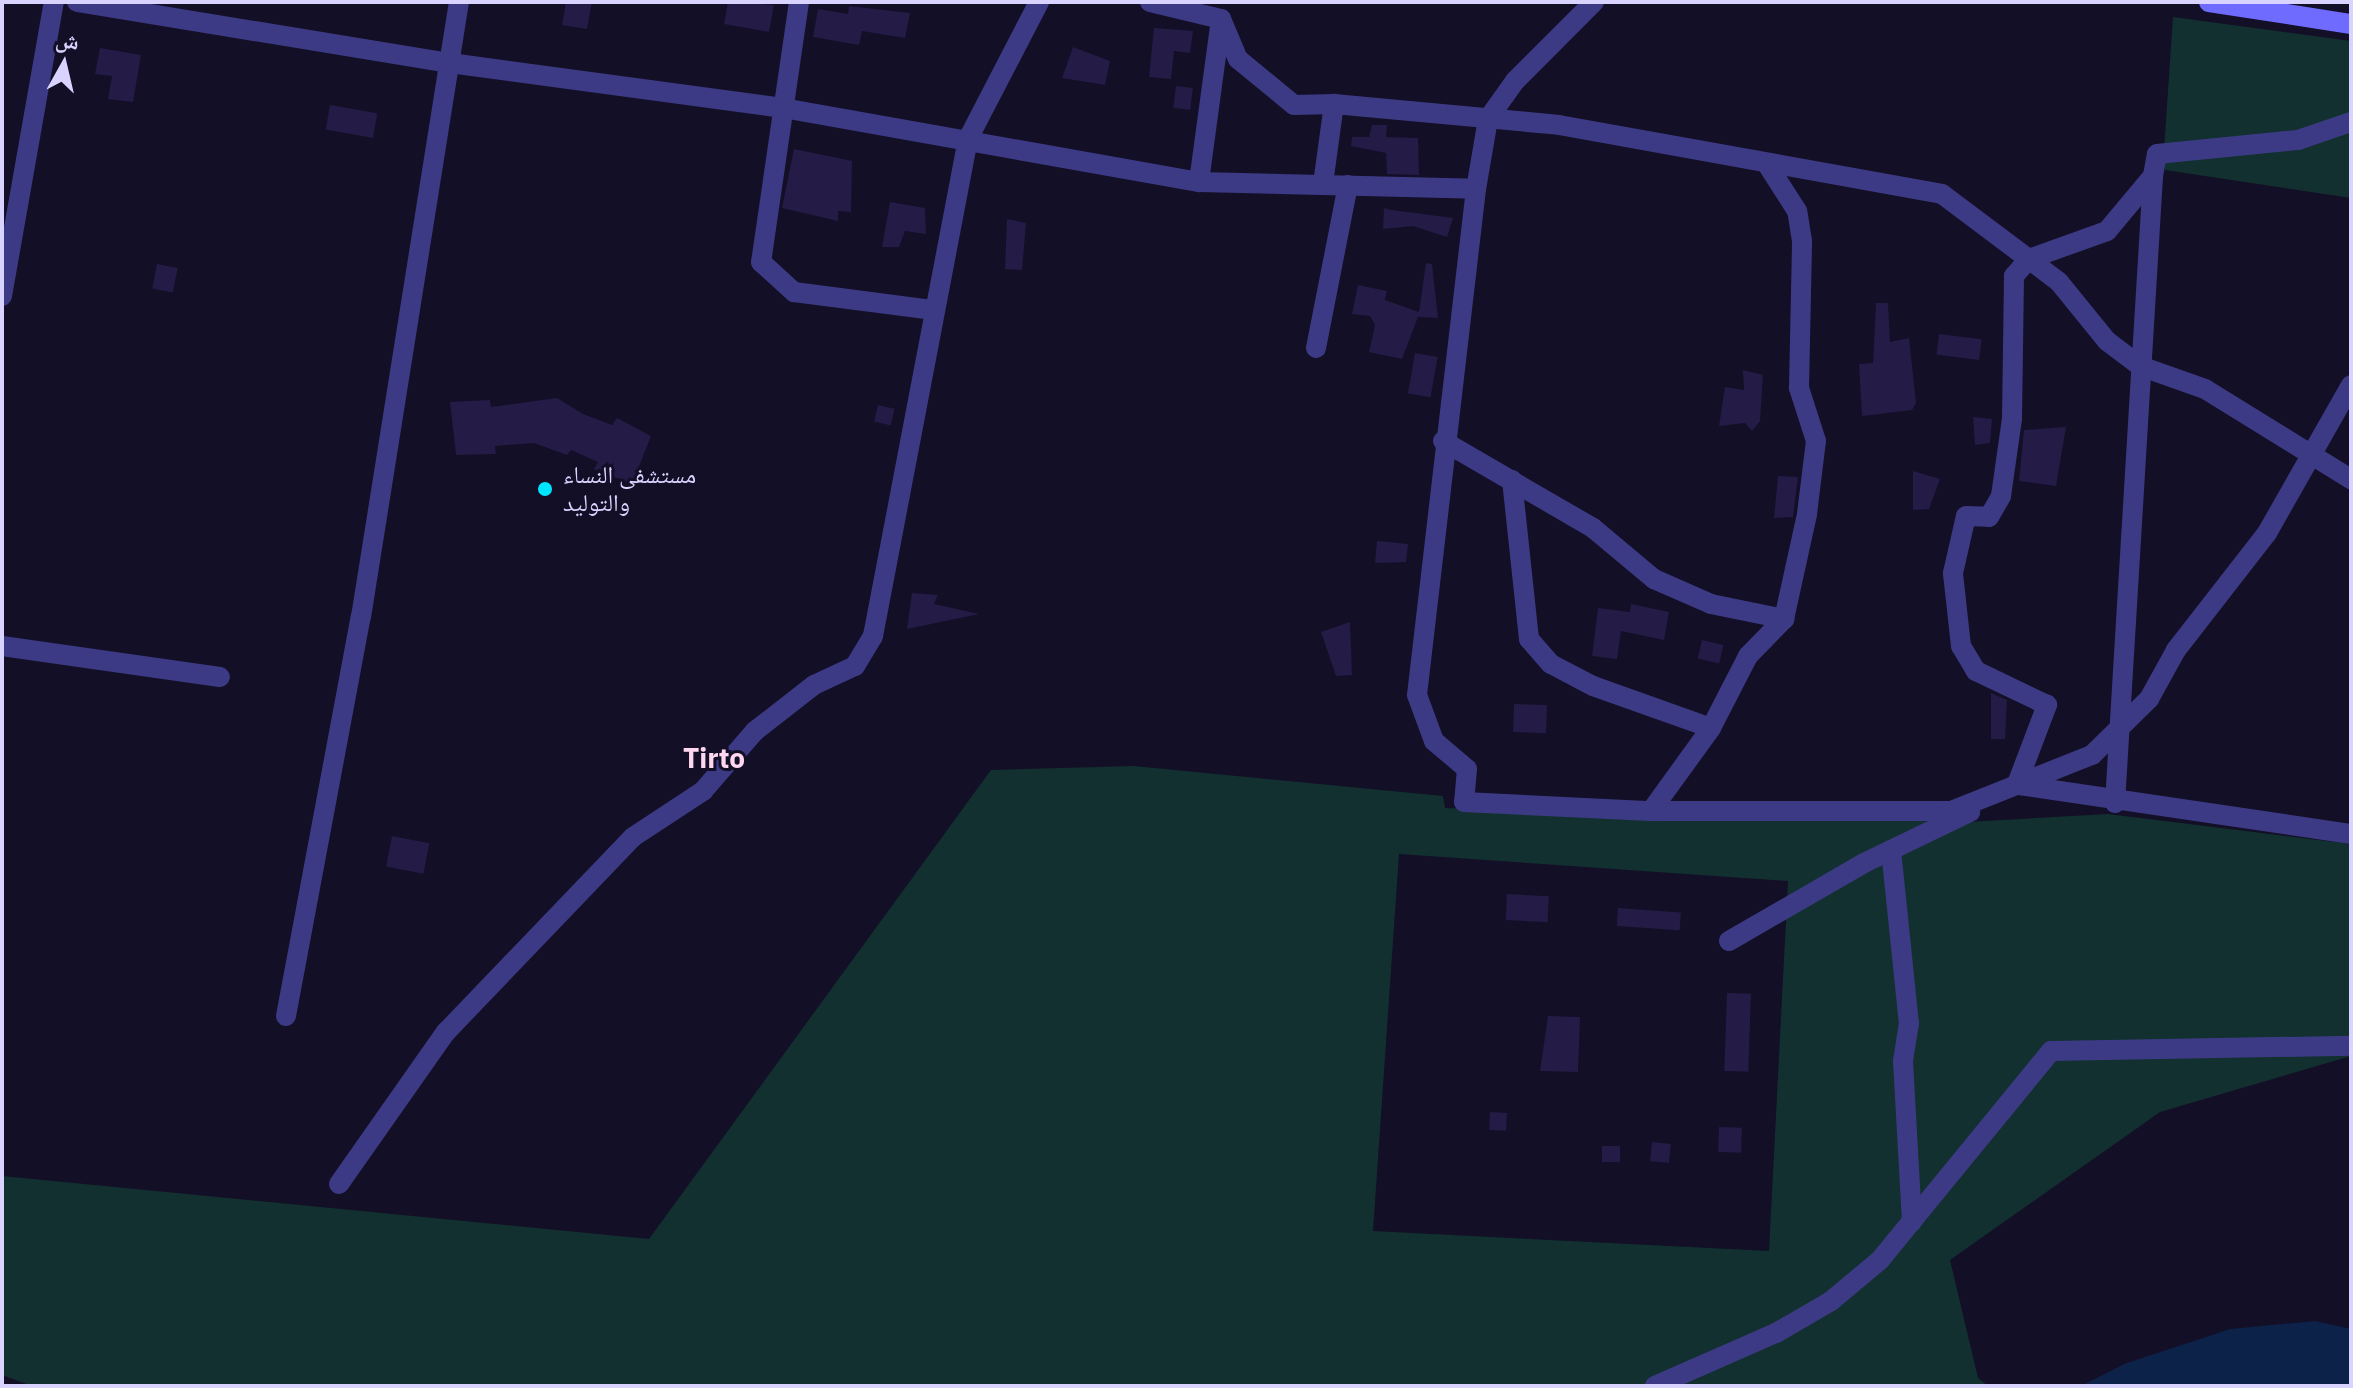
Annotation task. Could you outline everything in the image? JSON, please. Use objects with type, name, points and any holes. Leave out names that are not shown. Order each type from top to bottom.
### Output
[{"type":"main road","points":[[2209,2],[2351,24]]},
{"type":"street","points":[[2,296],[54,2]]},
{"type":"street","points":[[77,2],[450,63],[783,108],[1199,182],[1476,189]]},
{"type":"street","points":[[286,1016],[361,617],[459,2]]},
{"type":"street","points":[[799,2],[761,262],[794,292],[932,310]]},
{"type":"street","points":[[339,1184],[446,1032],[633,837],[703,791],[755,731],[814,685],[855,666],[873,636],[895,540],[932,310],[968,139],[1039,2]]},
{"type":"street","points":[[1150,2],[1221,19]]},
{"type":"street","points":[[1594,2],[1515,81],[1488,119],[1476,189],[1443,441],[1417,695],[1434,741],[1467,769],[1464,802],[1651,811],[1951,811],[2092,755],[2119,725],[2149,699],[2176,650],[2267,533],[2351,385]]},
{"type":"street","points":[[1199,182],[1221,19]]},
{"type":"street","points":[[1221,19],[1238,59],[1294,105],[1334,104],[1644,138],[1767,164],[1942,194],[2059,282],[2107,341],[2140,366],[2205,389],[2351,479]]},
{"type":"street","points":[[1323,184],[1334,104]]},
{"type":"street","points":[[2115,803],[2140,366],[2157,154],[2298,140],[2351,122]]},
{"type":"street","points":[[1651,811],[1711,728],[1748,656],[1784,619],[1816,441],[1799,388],[1804,281],[1797,211],[1767,164]]},
{"type":"street","points":[[2017,784],[2047,705],[1976,671],[1961,646],[1953,573],[1966,516],[1989,517],[2001,496],[2012,419],[2010,288],[2029,259],[2107,231],[2153,176]]},
{"type":"street","points":[[1316,348],[1348,185]]},
{"type":"street","points":[[1443,441],[1593,528],[1654,579],[1711,604],[1784,619]]},
{"type":"street","points":[[1512,480],[1529,639],[1551,664],[1593,686],[1711,728]]},
{"type":"street","points":[[2,646],[220,677]]},
{"type":"street","points":[[1729,941],[2017,784],[2115,803],[2351,834]]},
{"type":"street","points":[[1891,850],[1909,1023],[1903,1061],[1912,1222]]},
{"type":"street","points":[[1655,1386],[1776,1333],[1831,1301],[1880,1260],[2051,1051],[2087,1045],[2351,1046]]},
{"type":"green space","points":[[2173,17],[2351,41],[2351,117],[2296,135],[2164,150]]},
{"type":"green space","points":[[2351,126],[2351,198],[2165,170],[2164,160]]},
{"type":"green space","points":[[1134,766],[1443,796],[1445,808],[1653,815],[1819,813],[1967,822],[2108,814],[2351,844],[2351,1056],[2160,1112],[1950,1260],[1978,1378],[1988,1386],[32,1386],[2,1375],[2,1176],[649,1239],[991,770]],"holes":[[[1399,854],[1788,881],[1769,1251],[1373,1231]]]},
{"type":"water","points":[[2315,1321],[2351,1329],[2351,1386],[2081,1386],[2124,1364],[2230,1329]]},
{"type":"building","points":[[566,2],[592,2],[587,29],[562,25]]},
{"type":"building","points":[[728,2],[774,5],[769,32],[724,24]]},
{"type":"building","points":[[849,6],[910,13],[905,38],[862,31],[859,45],[813,37],[818,9],[848,14]]},
{"type":"building","points":[[1154,28],[1193,31],[1190,53],[1174,51],[1171,79],[1149,77]]},
{"type":"building","points":[[1073,47],[1110,61],[1105,85],[1062,78]]},
{"type":"building","points":[[100,48],[141,55],[133,102],[108,99],[112,76],[95,74]]},
{"type":"building","points":[[1176,86],[1193,88],[1190,110],[1173,108]]},
{"type":"building","points":[[330,105],[377,113],[373,138],[326,130]]},
{"type":"building","points":[[1372,125],[1387,125],[1386,137],[1418,138],[1419,175],[1387,174],[1386,153],[1351,146],[1352,137],[1369,137]]},
{"type":"building","points":[[794,149],[852,161],[851,212],[838,211],[838,221],[782,208]]},
{"type":"building","points":[[890,202],[925,208],[926,234],[905,231],[899,247],[882,247]]},
{"type":"building","points":[[1384,208],[1453,218],[1447,237],[1413,226],[1383,229]]},
{"type":"building","points":[[1007,219],[1026,223],[1022,270],[1005,269]]},
{"type":"building","points":[[1426,263],[1432,264],[1438,318],[1418,317],[1402,359],[1369,352],[1375,325],[1370,316],[1352,314],[1358,285],[1387,291],[1385,300],[1419,312]]},
{"type":"building","points":[[157,264],[178,268],[173,293],[152,289]]},
{"type":"building","points":[[1876,303],[1888,303],[1890,342],[1909,338],[1916,403],[1912,410],[1862,416],[1859,364],[1873,363]]},
{"type":"building","points":[[1939,334],[1982,339],[1979,360],[1936,355]]},
{"type":"building","points":[[1415,353],[1438,357],[1431,397],[1408,393]]},
{"type":"building","points":[[1743,370],[1763,375],[1760,421],[1752,431],[1745,423],[1719,426],[1725,387],[1744,390]]},
{"type":"building","points":[[557,398],[583,414],[612,425],[617,418],[651,436],[632,484],[594,469],[598,462],[571,450],[567,455],[534,443],[495,446],[496,454],[456,455],[450,402],[490,400],[491,407]]},
{"type":"building","points":[[878,405],[895,409],[891,425],[874,422]]},
{"type":"building","points":[[1973,417],[1992,419],[1990,443],[1975,445]]},
{"type":"building","points":[[2066,427],[2056,486],[2019,481],[2024,430]]},
{"type":"building","points":[[1913,471],[1940,479],[1929,509],[1913,510]]},
{"type":"building","points":[[1778,476],[1798,477],[1793,517],[1774,518]]},
{"type":"building","points":[[1377,541],[1408,544],[1406,562],[1375,563]]},
{"type":"building","points":[[912,593],[938,595],[934,604],[979,614],[907,629]]},
{"type":"building","points":[[1631,604],[1669,612],[1664,640],[1621,631],[1617,659],[1592,656],[1598,608],[1630,612]]},
{"type":"building","points":[[1350,622],[1352,675],[1336,676],[1321,632]]},
{"type":"building","points":[[1702,640],[1723,645],[1719,663],[1698,659]]},
{"type":"building","points":[[1991,693],[2007,700],[2005,739],[1991,739]]},
{"type":"building","points":[[1514,704],[1547,705],[1546,733],[1513,732]]},
{"type":"building","points":[[392,836],[429,843],[423,874],[386,866]]},
{"type":"building","points":[[1507,894],[1549,896],[1548,922],[1506,920]]},
{"type":"building","points":[[1618,908],[1681,912],[1680,930],[1617,926]]},
{"type":"building","points":[[1727,993],[1751,994],[1748,1072],[1724,1071]]},
{"type":"building","points":[[1548,1016],[1580,1017],[1578,1072],[1540,1071]]},
{"type":"building","points":[[1490,1112],[1507,1113],[1506,1131],[1489,1130]]},
{"type":"building","points":[[1719,1127],[1742,1128],[1741,1153],[1718,1152]]},
{"type":"building","points":[[1652,1142],[1671,1144],[1669,1163],[1650,1161]]},
{"type":"building","points":[[1602,1146],[1620,1146],[1620,1162],[1602,1162]]},
{"type":"place","name":"مستشفى النساء والتوليد","points":[[545,489]]},
{"type":"district","name":"Tirto","points":[[714,758]]}]
